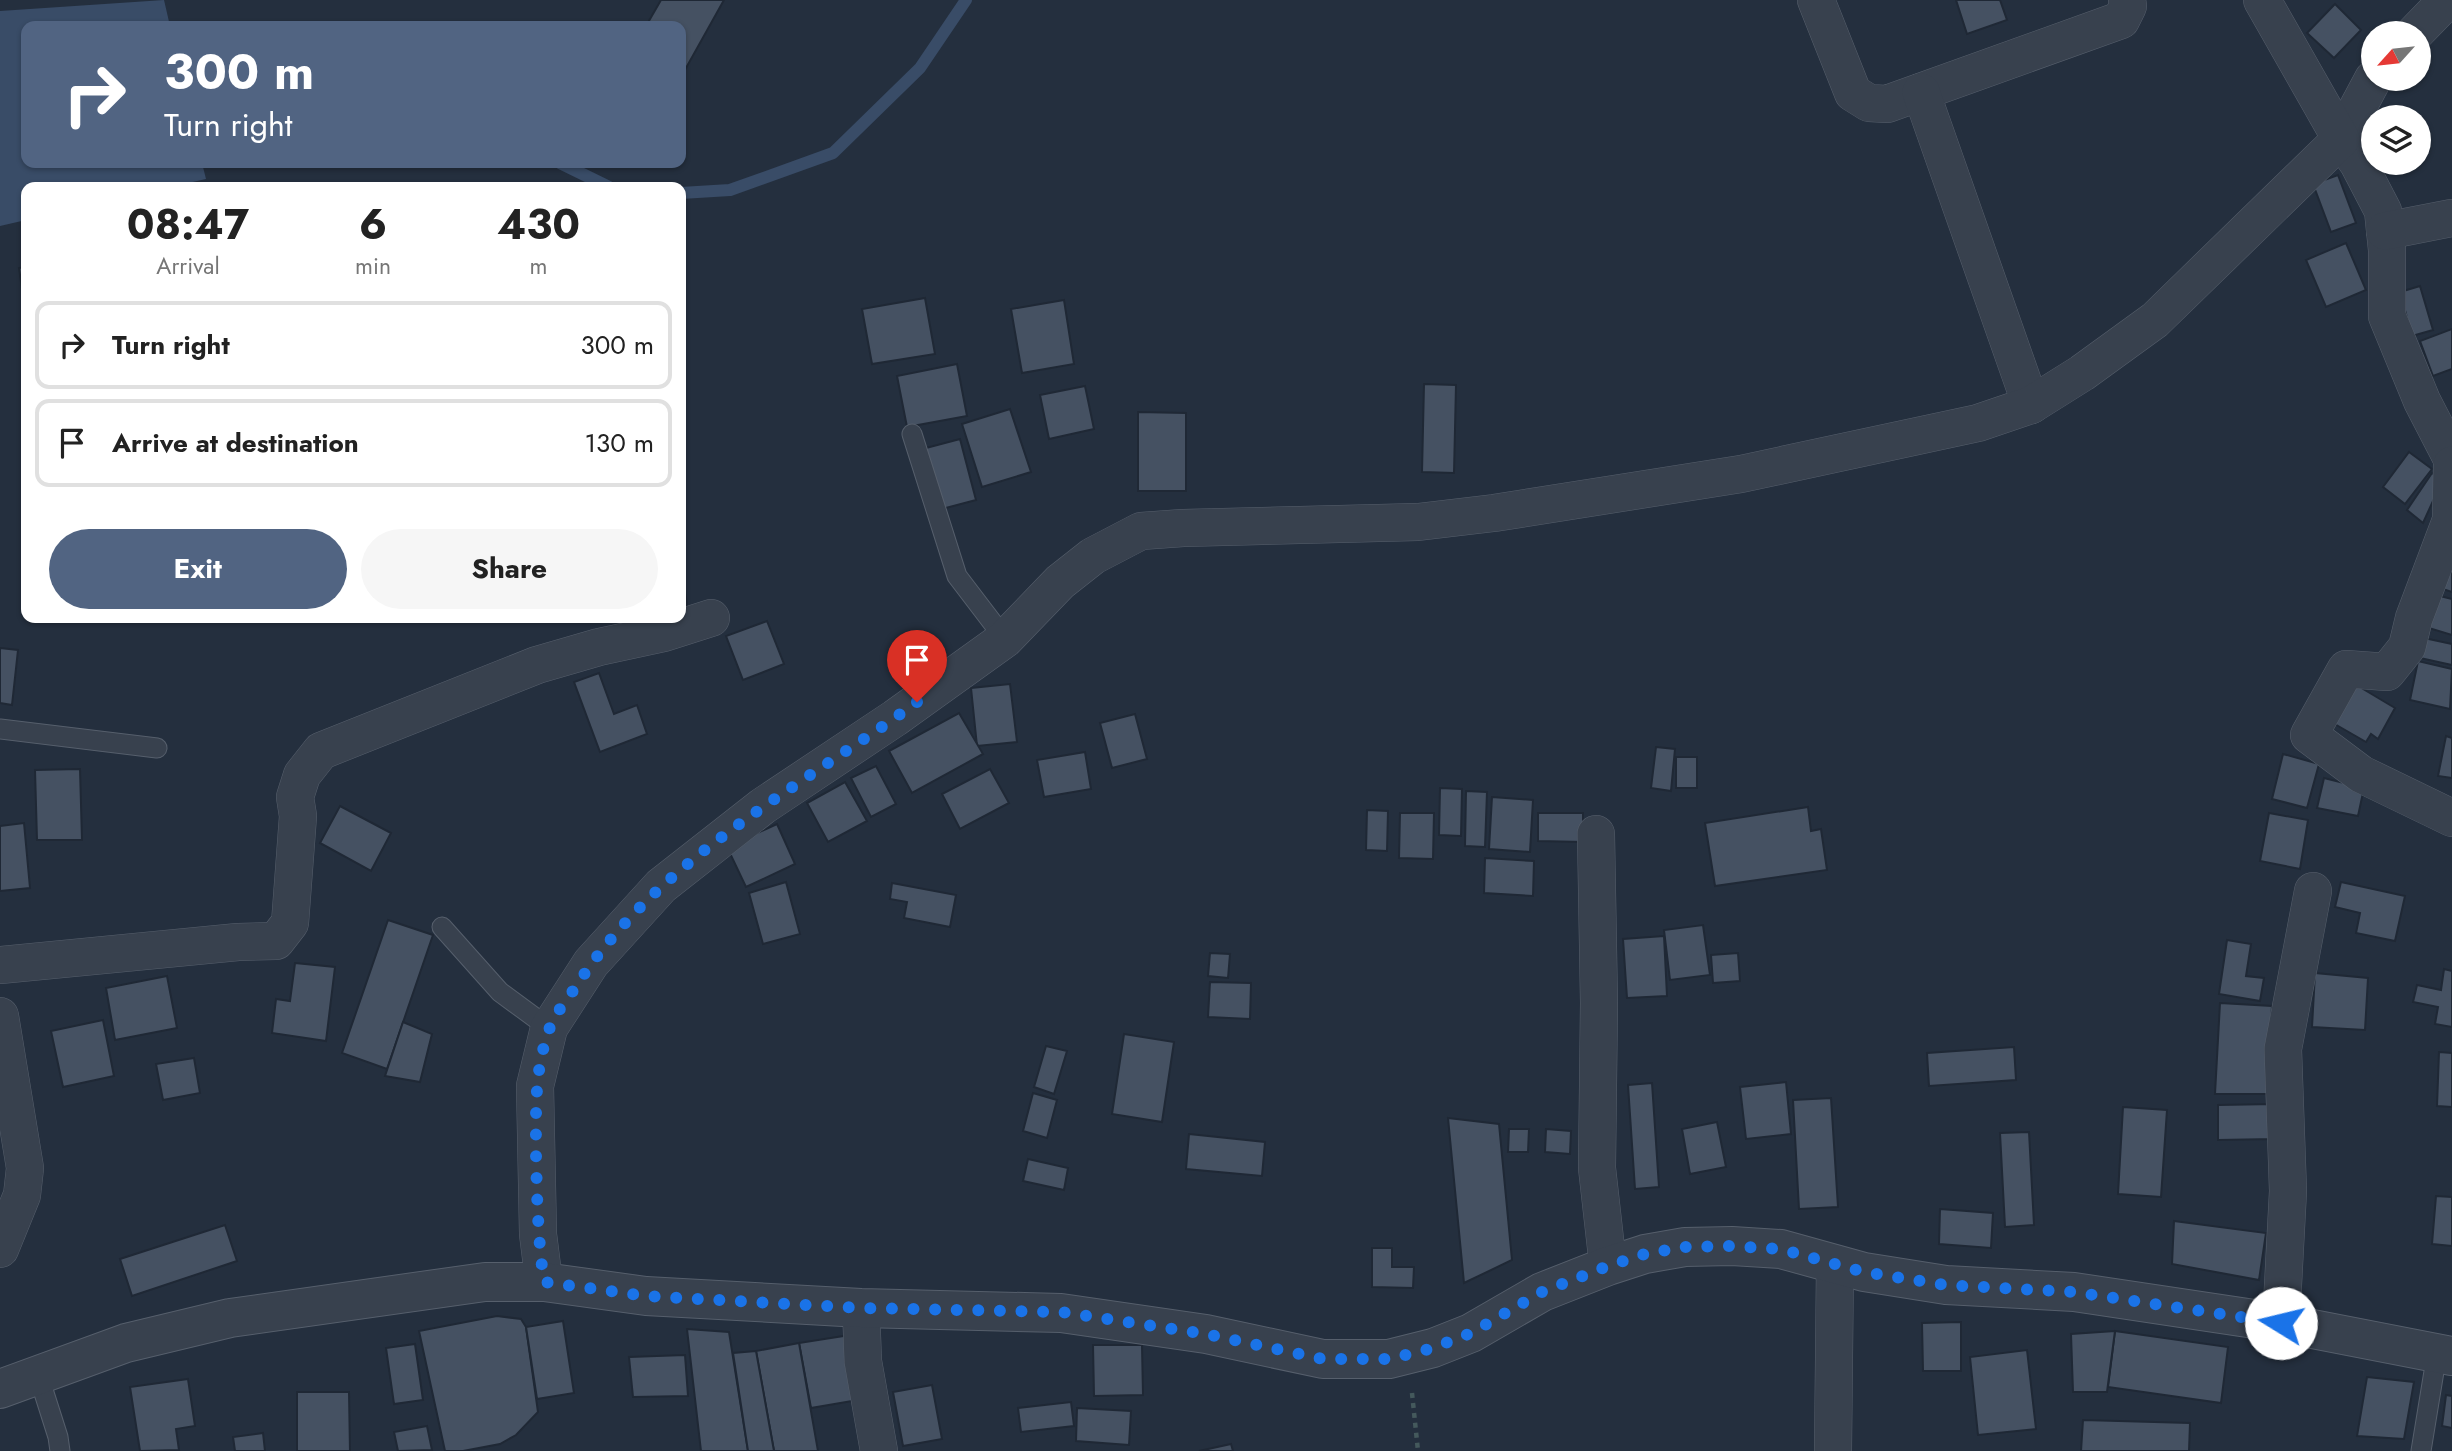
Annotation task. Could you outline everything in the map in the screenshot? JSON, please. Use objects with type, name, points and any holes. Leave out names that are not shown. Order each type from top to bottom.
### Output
[{"type":"street","points":[[1816,0],[1853,93],[1869,103],[1887,104],[2121,20],[2129,6],[2127,0]]},
{"type":"street","points":[[2262,0],[2341,139],[2358,163],[2383,211],[2387,316],[2422,401],[2452,459]]},
{"type":"street","points":[[2427,21],[2447,0]]},
{"type":"street","points":[[544,1282],[538,1234],[535,1086],[549,1028],[591,963],[661,886],[764,806],[895,718],[1005,639],[1068,575],[1093,556],[1142,531],[1183,527],[1418,522],[1494,513],[1754,472],[1978,423],[2031,405],[2082,373],[2155,320],[2341,139],[2367,91]]},
{"type":"street","points":[[1921,92],[2031,405]]},
{"type":"street","points":[[2385,231],[2452,218]]},
{"type":"street","points":[[2452,465],[2451,520],[2414,618],[2407,647],[2387,672],[2346,669],[2309,735],[2361,774],[2452,817]]},
{"type":"street","points":[[0,965],[238,942],[276,941],[290,923],[298,816],[295,797],[302,775],[321,751],[537,665],[599,647],[664,633],[711,618]]},
{"type":"street","points":[[1596,834],[1599,1003],[1597,1168],[1608,1266]]},
{"type":"street","points":[[2281,1323],[2288,1191],[2283,1049],[2313,891]]},
{"type":"street","points":[[0,1016],[25,1168],[22,1195],[0,1249]]},
{"type":"street","points":[[1,1387],[126,1343],[230,1318],[485,1282],[544,1282],[646,1296],[861,1308],[1061,1312],[1206,1334],[1323,1359],[1389,1359],[1433,1348],[1471,1333],[1542,1292],[1608,1266],[1645,1254],[1685,1247],[1732,1246],[1780,1249],[1864,1272],[1946,1285],[2074,1292],[2281,1323],[2444,1355]]},
{"type":"street","points":[[1833,1451],[1835,1264]]},
{"type":"street","points":[[861,1308],[863,1361],[879,1451]]},
{"type":"lane","points":[[912,435],[957,576],[1005,639]]},
{"type":"lane","points":[[0,729],[157,748]]},
{"type":"lane","points":[[442,928],[500,992],[549,1028]]},
{"type":"lane","points":[[2421,1451],[2444,1355]]},
{"type":"lane","points":[[38,1374],[60,1451]]},
{"type":"path","points":[[1407,1354],[1418,1451]]},
{"type":"water","points":[[164,0],[169,21],[21,21],[21,168],[203,168],[206,179],[192,182],[21,182],[21,221],[0,226],[0,11]]},
{"type":"building","points":[[661,0],[724,0],[686,68],[686,21],[649,21]]},
{"type":"building","points":[[1956,0],[2000,0],[2007,20],[1967,34]]},
{"type":"building","points":[[2335,4],[2361,30],[2334,58],[2307,33]]},
{"type":"building","points":[[2338,175],[2356,223],[2331,232],[2313,184]]},
{"type":"building","points":[[2346,243],[2366,290],[2326,307],[2306,260]]},
{"type":"building","points":[[2420,286],[2433,330],[2412,336],[2400,292]]},
{"type":"building","points":[[925,298],[935,354],[872,364],[862,309]]},
{"type":"building","points":[[1064,300],[1074,364],[1022,373],[1011,309]]},
{"type":"building","points":[[2452,329],[2452,369],[2433,376],[2420,341]]},
{"type":"building","points":[[957,364],[967,416],[907,427],[897,376]]},
{"type":"building","points":[[1424,384],[1456,385],[1454,473],[1422,472]]},
{"type":"building","points":[[1085,386],[1094,429],[1049,439],[1040,395]]},
{"type":"building","points":[[1010,409],[1031,472],[982,487],[962,424]]},
{"type":"building","points":[[1138,412],[1186,413],[1186,491],[1138,491]]},
{"type":"building","points":[[960,439],[976,500],[942,509],[926,448]]},
{"type":"building","points":[[2409,452],[2432,469],[2405,504],[2383,487]]},
{"type":"building","points":[[2432,473],[2443,479],[2423,523],[2407,510]]},
{"type":"building","points":[[2452,562],[2452,592],[2434,586]]},
{"type":"building","points":[[2428,593],[2452,599],[2452,635],[2419,625]]},
{"type":"building","points":[[767,621],[784,664],[743,680],[726,636]]},
{"type":"building","points":[[2424,638],[2452,644],[2452,665],[2420,658]]},
{"type":"building","points":[[0,648],[18,650],[12,705],[0,703]]},
{"type":"building","points":[[2418,661],[2452,669],[2450,709],[2410,700]]},
{"type":"building","points":[[599,673],[614,714],[637,705],[647,734],[600,752],[574,682]]},
{"type":"building","points":[[2348,680],[2395,708],[2378,739],[2371,734],[2366,742],[2326,719]]},
{"type":"building","points":[[1010,684],[1017,742],[977,746],[971,688]]},
{"type":"building","points":[[959,713],[983,754],[912,793],[889,751]]},
{"type":"building","points":[[1135,714],[1147,759],[1112,768],[1100,723]]},
{"type":"building","points":[[2446,736],[2452,738],[2452,778],[2438,776]]},
{"type":"building","points":[[1656,747],[1675,749],[1671,791],[1651,788]]},
{"type":"building","points":[[1085,752],[1091,789],[1044,797],[1037,760]]},
{"type":"building","points":[[2283,754],[2319,764],[2307,808],[2272,799]]},
{"type":"building","points":[[1676,757],[1697,757],[1697,788],[1676,788]]},
{"type":"building","points":[[876,766],[896,804],[871,817],[851,778]]},
{"type":"building","points":[[80,769],[82,840],[37,840],[35,770]]},
{"type":"building","points":[[990,769],[1009,803],[960,829],[942,794]]},
{"type":"building","points":[[2324,778],[2364,788],[2358,816],[2317,808]]},
{"type":"building","points":[[845,782],[867,821],[828,842],[807,803]]},
{"type":"building","points":[[1440,788],[1462,789],[1461,836],[1439,835]]},
{"type":"building","points":[[1466,791],[1487,792],[1485,847],[1465,846]]},
{"type":"building","points":[[1492,797],[1533,800],[1530,852],[1489,849]]},
{"type":"building","points":[[340,806],[391,833],[371,871],[320,843]]},
{"type":"building","points":[[1808,807],[1811,831],[1821,829],[1827,870],[1715,886],[1705,823]]},
{"type":"building","points":[[1367,810],[1388,811],[1387,851],[1366,850]]},
{"type":"building","points":[[1400,813],[1434,813],[1433,859],[1399,858]]},
{"type":"building","points":[[1538,813],[1583,813],[1583,842],[1538,841]]},
{"type":"building","points":[[2269,813],[2308,820],[2300,869],[2260,861]]},
{"type":"building","points":[[24,823],[30,888],[0,891],[0,826]]},
{"type":"building","points":[[777,824],[795,864],[746,887],[727,847]]},
{"type":"building","points":[[1485,858],[1534,861],[1533,896],[1484,893]]},
{"type":"building","points":[[786,882],[800,934],[763,944],[749,893]]},
{"type":"building","points":[[2341,882],[2405,896],[2395,941],[2356,933],[2360,913],[2335,907]]},
{"type":"building","points":[[892,883],[956,895],[950,927],[904,918],[907,902],[890,899]]},
{"type":"building","points":[[388,920],[433,935],[387,1069],[342,1053]]},
{"type":"building","points":[[1703,925],[1710,975],[1670,980],[1664,930]]},
{"type":"building","points":[[1664,936],[1667,996],[1627,998],[1623,939]]},
{"type":"building","points":[[2227,940],[2251,944],[2246,976],[2264,978],[2260,1001],[2219,994]]},
{"type":"building","points":[[1210,953],[1230,954],[1228,978],[1208,976]]},
{"type":"building","points":[[1738,953],[1740,981],[1713,983],[1711,955]]},
{"type":"building","points":[[295,963],[335,967],[326,1041],[272,1033],[276,999],[290,1001]]},
{"type":"building","points":[[2444,969],[2452,971],[2452,1027],[2435,1024],[2438,1007],[2413,1002],[2417,985],[2441,990]]},
{"type":"building","points":[[2315,973],[2368,978],[2365,1030],[2312,1027]]},
{"type":"building","points":[[167,976],[177,1028],[115,1040],[106,988]]},
{"type":"building","points":[[1210,982],[1251,983],[1250,1019],[1208,1017]]},
{"type":"building","points":[[2220,1003],[2272,1006],[2267,1094],[2215,1094]]},
{"type":"building","points":[[103,1020],[114,1076],[63,1087],[51,1031]]},
{"type":"building","points":[[403,1022],[432,1034],[420,1082],[385,1076]]},
{"type":"building","points":[[1124,1034],[1174,1042],[1162,1122],[1112,1114]]},
{"type":"building","points":[[1046,1046],[1067,1051],[1054,1094],[1034,1087]]},
{"type":"building","points":[[2014,1047],[2016,1080],[1929,1086],[1927,1053]]},
{"type":"building","points":[[2439,1052],[2452,1053],[2452,1107],[2437,1106]]},
{"type":"building","points":[[194,1058],[200,1093],[163,1100],[156,1064]]},
{"type":"building","points":[[1786,1082],[1791,1134],[1746,1139],[1740,1087]]},
{"type":"building","points":[[1652,1083],[1659,1187],[1635,1189],[1628,1085]]},
{"type":"building","points":[[1033,1093],[1057,1100],[1047,1138],[1023,1131]]},
{"type":"building","points":[[1831,1098],[1838,1207],[1799,1209],[1793,1100]]},
{"type":"building","points":[[2274,1104],[2274,1139],[2218,1140],[2218,1105]]},
{"type":"building","points":[[2123,1107],[2167,1110],[2161,1197],[2118,1194]]},
{"type":"building","points":[[1448,1118],[1499,1124],[1512,1260],[1464,1283]]},
{"type":"building","points":[[1717,1122],[1726,1167],[1690,1174],[1682,1129]]},
{"type":"building","points":[[1509,1129],[1529,1129],[1528,1152],[1508,1152]]},
{"type":"building","points":[[1546,1129],[1571,1131],[1570,1154],[1545,1152]]},
{"type":"building","points":[[2029,1132],[2034,1225],[2005,1227],[2000,1133]]},
{"type":"building","points":[[1189,1134],[1265,1142],[1262,1176],[1186,1169]]},
{"type":"building","points":[[1028,1159],[1068,1168],[1064,1190],[1023,1181]]},
{"type":"building","points":[[2436,1196],[2452,1197],[2452,1246],[2432,1244]]},
{"type":"building","points":[[1940,1209],[1993,1213],[1991,1248],[1939,1244]]},
{"type":"building","points":[[2174,1221],[2266,1233],[2259,1280],[2172,1264]]},
{"type":"building","points":[[225,1225],[237,1261],[132,1296],[120,1259]]},
{"type":"building","points":[[1372,1248],[1392,1248],[1392,1267],[1414,1267],[1413,1288],[1372,1287]]},
{"type":"building","points":[[497,1316],[521,1319],[526,1327],[538,1412],[516,1435],[500,1444],[463,1451],[445,1451],[419,1331]]},
{"type":"building","points":[[563,1321],[574,1393],[537,1399],[526,1327]]},
{"type":"building","points":[[1961,1322],[1961,1371],[1923,1371],[1922,1323]]},
{"type":"building","points":[[687,1329],[729,1332],[748,1451],[701,1451]]},
{"type":"building","points":[[2115,1331],[2228,1347],[2221,1403],[2108,1387]]},
{"type":"building","points":[[2115,1331],[2107,1392],[2073,1392],[2071,1334]]},
{"type":"building","points":[[850,1335],[858,1400],[811,1408],[799,1343]]},
{"type":"building","points":[[799,1343],[818,1451],[774,1451],[756,1351]]},
{"type":"building","points":[[415,1344],[423,1400],[394,1404],[386,1348]]},
{"type":"building","points":[[1093,1345],[1142,1345],[1143,1395],[1094,1396]]},
{"type":"building","points":[[2027,1350],[2036,1429],[1978,1435],[1970,1357]]},
{"type":"building","points":[[756,1351],[774,1451],[748,1451],[733,1353]]},
{"type":"building","points":[[685,1355],[688,1396],[633,1397],[629,1357]]},
{"type":"building","points":[[2367,1377],[2414,1382],[2404,1439],[2357,1436]]},
{"type":"building","points":[[188,1379],[195,1426],[176,1429],[179,1450],[140,1451],[130,1387]]},
{"type":"building","points":[[932,1385],[942,1439],[903,1446],[893,1392]]},
{"type":"building","points":[[297,1392],[349,1392],[350,1451],[297,1451]]},
{"type":"building","points":[[2446,1395],[2452,1396],[2452,1428],[2442,1426]]},
{"type":"building","points":[[1071,1402],[1074,1426],[1021,1432],[1018,1408]]},
{"type":"building","points":[[1077,1408],[1131,1411],[1129,1445],[1076,1441]]},
{"type":"building","points":[[2083,1420],[2190,1423],[2189,1451],[2081,1451]]},
{"type":"building","points":[[427,1426],[432,1450],[398,1451],[394,1432]]},
{"type":"building","points":[[263,1433],[265,1451],[235,1451],[233,1437]]},
{"type":"building","points":[[1231,1444],[1233,1451],[1199,1451]]},
{"type":"waterway","points":[[686,193],[730,190],[833,153],[920,68],[966,0]]},
{"type":"waterway","points":[[570,168],[599,182]]},
{"type":"route","points":[[917,702],[764,806],[661,886],[591,963],[563,1006],[549,1028],[535,1086],[538,1234],[544,1282],[646,1296],[861,1308],[1061,1312],[1206,1334],[1323,1359],[1389,1359],[1433,1348],[1471,1333],[1542,1292],[1608,1266],[1645,1254],[1685,1247],[1732,1246],[1780,1249],[1864,1272],[1946,1285],[2074,1292],[2281,1323]]}]
